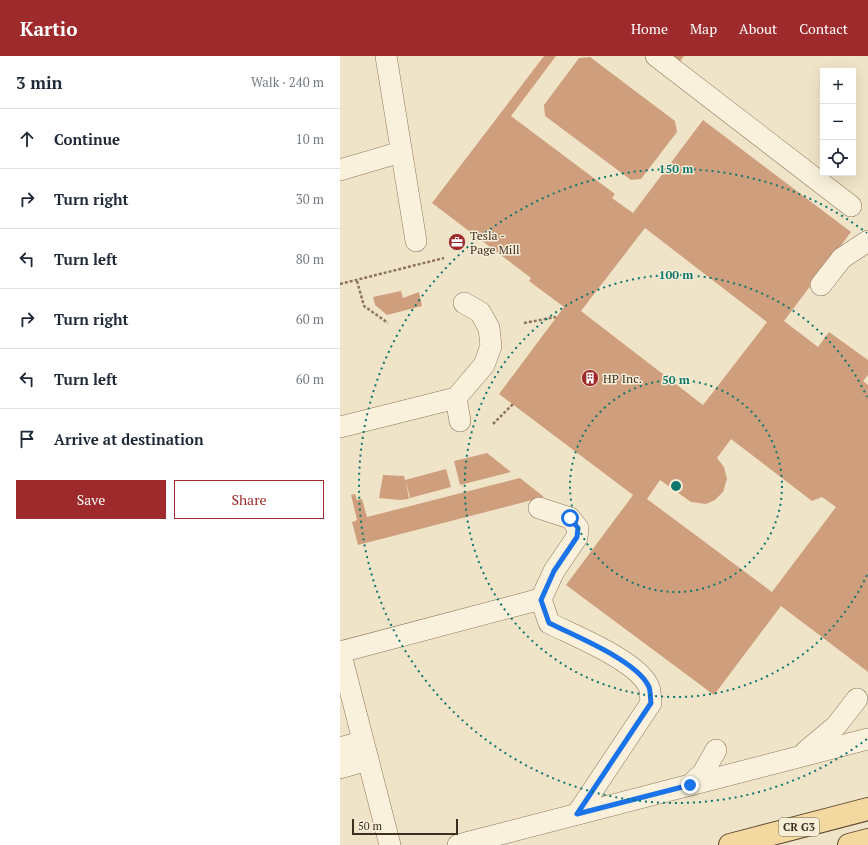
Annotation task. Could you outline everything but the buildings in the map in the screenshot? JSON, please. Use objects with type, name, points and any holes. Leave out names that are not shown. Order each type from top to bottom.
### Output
[{"type":"main road","name":"CR G3","points":[[730,845],[868,809]]},
{"type":"main road","points":[[849,845],[868,840]]},
{"type":"lane","points":[[386,56],[416,241]]},
{"type":"lane","points":[[656,56],[851,206]]},
{"type":"lane","points":[[340,170],[401,152]]},
{"type":"lane","points":[[821,285],[842,258],[868,241]]},
{"type":"lane","points":[[340,427],[456,398],[484,365],[491,346],[490,328],[480,312],[464,303]]},
{"type":"lane","points":[[456,398],[460,421]]},
{"type":"lane","points":[[539,508],[570,518],[578,528],[577,537],[554,571],[541,600],[549,623],[596,646],[638,672],[649,686],[651,703],[577,814]]},
{"type":"lane","points":[[390,845],[340,652],[541,600]]},
{"type":"lane","points":[[791,759],[800,755],[828,734],[857,699]]},
{"type":"lane","points":[[458,845],[868,739]]},
{"type":"lane","points":[[340,748],[354,744],[366,753]]},
{"type":"lane","points":[[690,785],[703,774],[716,750]]},
{"type":"lane","points":[[340,768],[366,753]]},
{"type":"path","points":[[340,284],[357,281],[444,258]]},
{"type":"path","points":[[357,281],[364,306],[388,323]]},
{"type":"path","points":[[524,323],[556,318]]},
{"type":"path","points":[[493,424],[513,404]]},
{"type":"place","name":"Tesla - Page Mill","points":[[457,242]]},
{"type":"place","name":"HP Inc.","points":[[590,378]]},
{"type":"route","points":[[570,518],[574,520],[578,528],[577,537],[554,571],[541,600],[549,623],[596,646],[638,672],[649,686],[651,703],[577,814],[690,785]]}]
